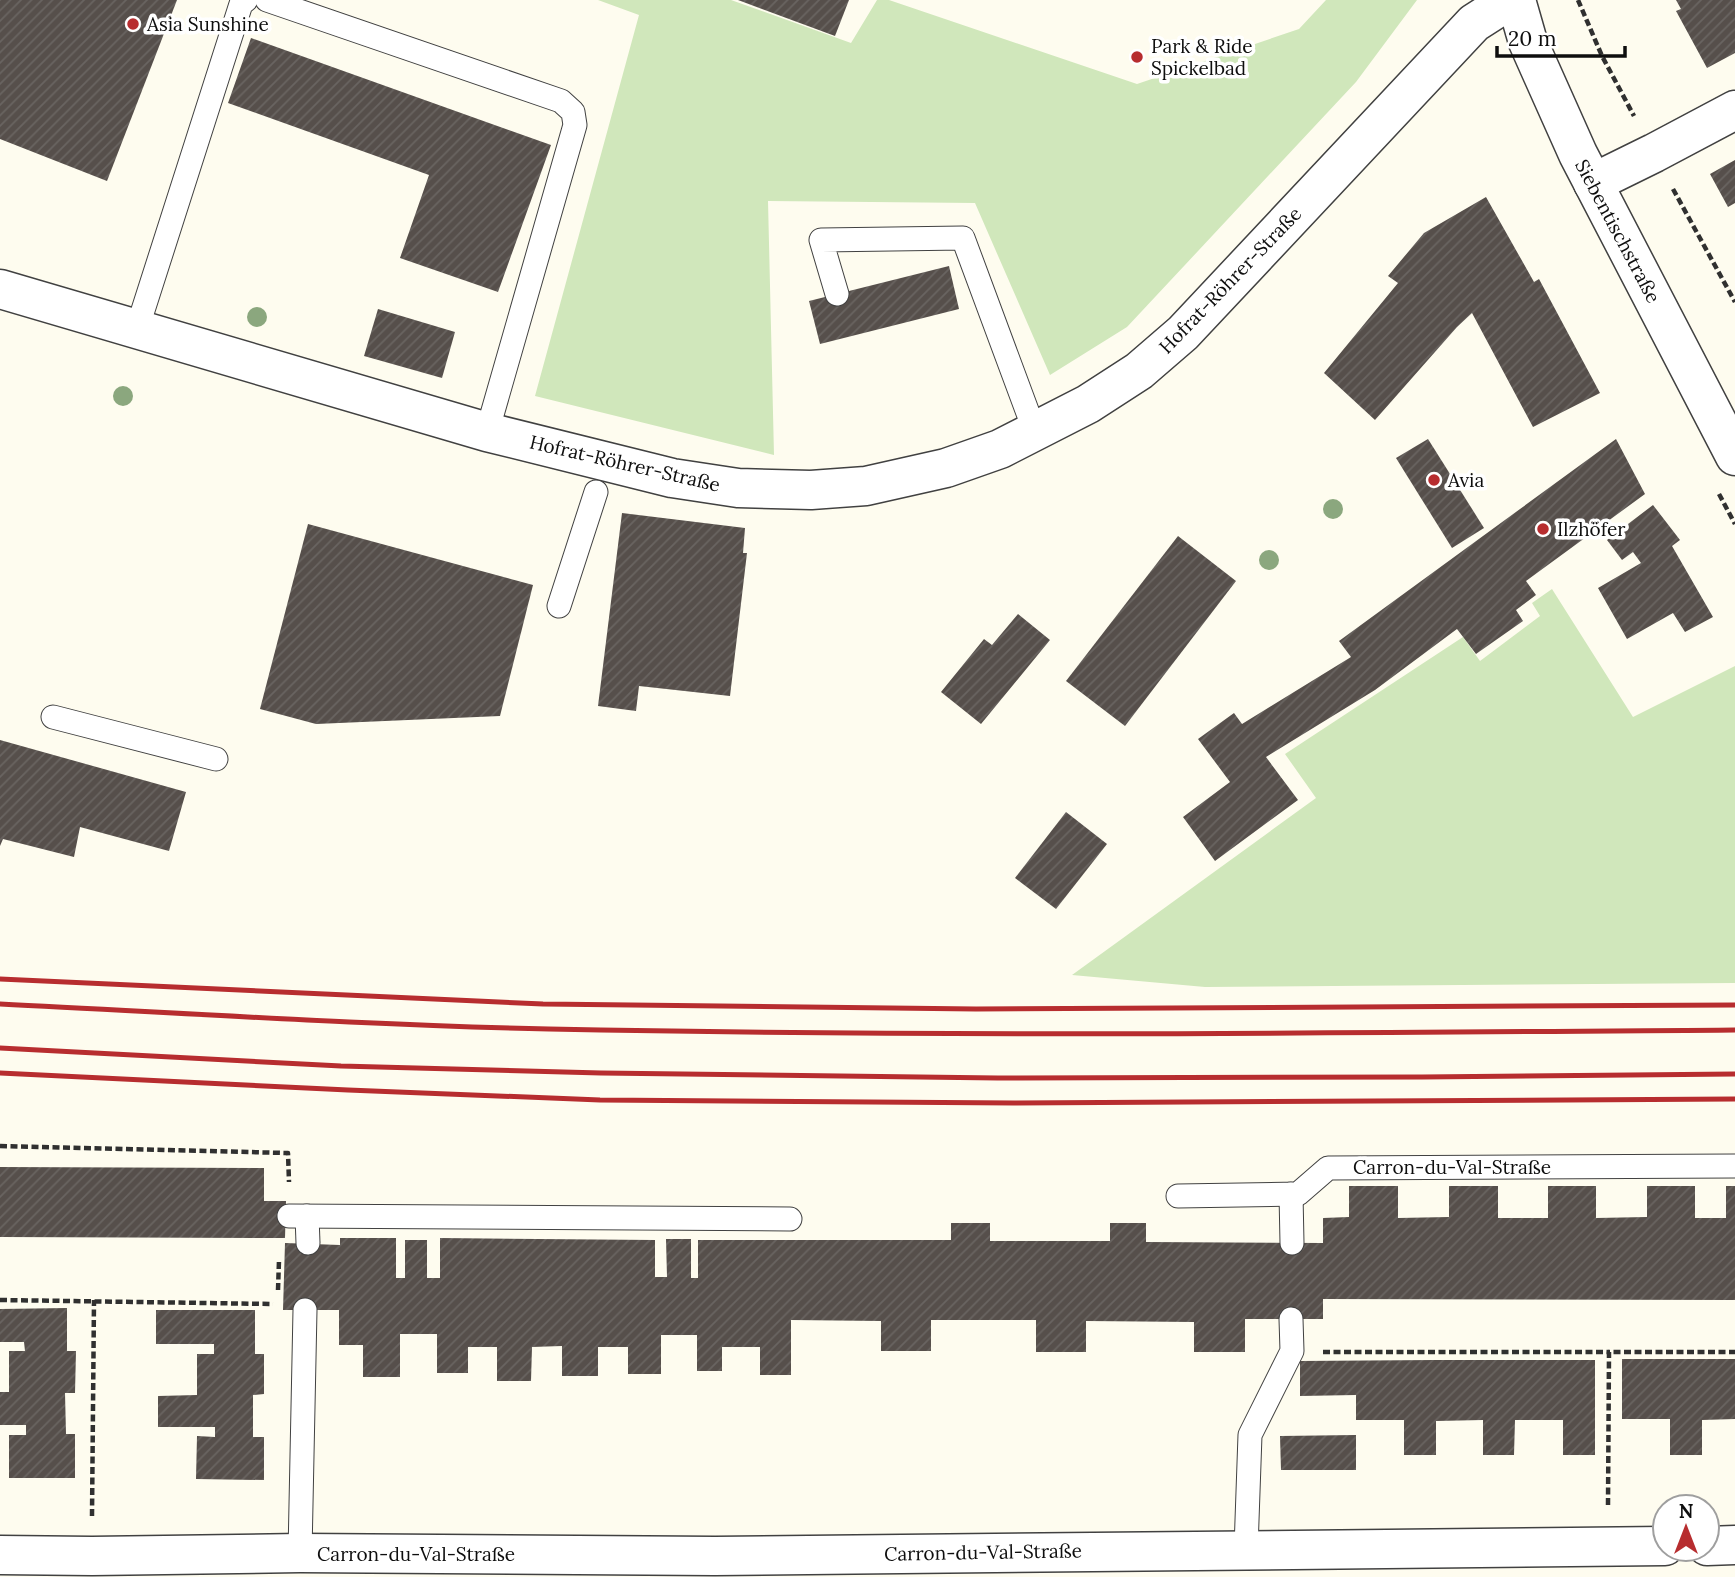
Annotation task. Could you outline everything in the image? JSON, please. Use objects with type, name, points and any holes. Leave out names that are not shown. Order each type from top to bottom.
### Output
[{"type":"street","name":"Hofrat-Röhrer-Straße","points":[[1,293],[137,329],[487,432],[672,478],[738,488],[811,490],[866,486],[946,468],[1000,449],[1088,404],[1139,371],[1182,333],[1474,23],[1513,0]]},
{"type":"street","name":"Siebentischstraße","points":[[1513,0],[1528,42],[1592,183],[1735,456]]},
{"type":"street","points":[[1592,183],[1735,110]]},
{"type":"street","name":"Carron-du-Val-Straße","points":[[0,1555],[300,1553],[715,1556],[1651,1546]]},
{"type":"lane","points":[[137,329],[241,4],[246,0]]},
{"type":"lane","points":[[267,0],[562,101],[573,113],[575,125],[487,432]]},
{"type":"lane","points":[[837,294],[821,240],[964,238],[1035,432]]},
{"type":"lane","points":[[559,606],[596,492]]},
{"type":"lane","points":[[53,717],[216,759]]},
{"type":"lane","name":"Carron-du-Val-Straße","points":[[1291,1194],[1298,1194],[1328,1168],[1735,1166]]},
{"type":"lane","points":[[1178,1196],[1291,1194],[1292,1243]]},
{"type":"lane","points":[[308,1243],[298,1216],[790,1219]]},
{"type":"lane","name":"Carron-du-Val-Straße","points":[[300,1553],[306,1310]]},
{"type":"lane","points":[[1246,1549],[1250,1435],[1292,1352],[1291,1320]]},
{"type":"path","points":[[1578,0],[1582,9]]},
{"type":"path","points":[[0,1146],[288,1153],[298,1216]]},
{"type":"path","points":[[0,1300],[278,1304]]},
{"type":"path","points":[[92,1556],[94,1300]]},
{"type":"path","points":[[1292,1352],[1735,1352]]},
{"type":"path","points":[[1608,1546],[1609,1352]]},
{"type":"green space","points":[[598,0],[731,0],[851,43],[877,0],[889,0],[1137,84],[1299,29],[1326,0],[1417,0],[1356,82],[1127,327],[1050,375],[975,203],[768,201],[774,455],[535,396],[639,15]]},
{"type":"green space","points":[[1552,589],[1633,717],[1735,666],[1735,983],[1205,987],[1072,975],[1316,798],[1285,754],[1463,637],[1480,661],[1540,616],[1532,603]]},
{"type":"building","points":[[0,0],[177,0],[107,181],[0,139]]},
{"type":"building","points":[[738,0],[849,0],[835,36]]},
{"type":"building","points":[[1676,0],[1735,0],[1735,53],[1707,68],[1676,11],[1681,9]]},
{"type":"building","points":[[251,38],[551,145],[498,292],[400,258],[429,175],[228,103]]},
{"type":"building","points":[[1735,160],[1735,203],[1728,207],[1710,174]]},
{"type":"building","points":[[1486,197],[1534,282],[1539,279],[1600,393],[1533,427],[1472,313],[1375,420],[1324,373],[1398,283],[1388,276],[1424,233]]},
{"type":"building","points":[[949,266],[959,309],[820,344],[809,301]]},
{"type":"building","points":[[378,309],[455,332],[442,378],[364,356]]},
{"type":"building","points":[[1428,439],[1484,528],[1452,548],[1396,458]]},
{"type":"building","points":[[1616,439],[1645,494],[1526,581],[1536,595],[1516,610],[1523,621],[1476,654],[1457,629],[1375,690],[1266,757],[1298,800],[1215,861],[1183,817],[1230,782],[1198,739],[1234,713],[1242,724],[1351,657],[1339,641]]},
{"type":"building","points":[[1653,505],[1680,540],[1672,546],[1713,617],[1685,632],[1673,613],[1627,639],[1598,588],[1641,563],[1633,552],[1622,560],[1607,540]]},
{"type":"building","points":[[622,513],[745,528],[743,553],[747,553],[730,696],[639,686],[636,711],[598,706]]},
{"type":"building","points":[[308,524],[533,585],[500,716],[316,724],[260,709]]},
{"type":"building","points":[[1178,536],[1236,581],[1125,726],[1066,681]]},
{"type":"building","points":[[1018,614],[1050,640],[981,724],[941,692],[984,639],[992,645]]},
{"type":"building","points":[[0,740],[186,792],[169,851],[80,827],[74,857],[3,839],[0,846]]},
{"type":"building","points":[[1066,812],[1107,844],[1056,909],[1015,878]]},
{"type":"building","points":[[0,1167],[264,1168],[264,1201],[286,1201],[285,1238],[0,1237]]},
{"type":"building","points":[[1349,1186],[1398,1186],[1398,1218],[1449,1217],[1449,1186],[1498,1186],[1498,1218],[1548,1218],[1548,1186],[1596,1186],[1596,1218],[1647,1217],[1647,1186],[1695,1186],[1695,1218],[1726,1218],[1726,1186],[1735,1186],[1735,1300],[1323,1299],[1323,1319],[1245,1319],[1245,1352],[1194,1352],[1194,1322],[1086,1321],[1086,1352],[1036,1352],[1036,1320],[931,1320],[931,1351],[881,1351],[881,1321],[791,1320],[791,1375],[760,1375],[760,1347],[722,1347],[722,1371],[697,1371],[697,1335],[661,1335],[661,1374],[628,1374],[628,1347],[598,1347],[598,1376],[562,1376],[562,1346],[532,1347],[531,1381],[497,1381],[497,1347],[468,1347],[468,1373],[437,1373],[437,1334],[400,1334],[400,1377],[363,1377],[363,1345],[339,1345],[339,1310],[283,1310],[285,1243],[340,1245],[340,1238],[396,1238],[396,1278],[405,1278],[405,1240],[427,1240],[427,1278],[440,1278],[440,1238],[655,1240],[655,1277],[667,1277],[666,1239],[691,1239],[691,1278],[698,1278],[698,1240],[951,1240],[951,1223],[990,1223],[990,1241],[1110,1241],[1110,1223],[1146,1223],[1146,1242],[1323,1243],[1323,1218],[1349,1217]]},
{"type":"building","points":[[67,1308],[67,1351],[76,1351],[75,1393],[65,1393],[66,1434],[75,1434],[75,1478],[9,1478],[9,1435],[26,1435],[26,1425],[0,1425],[0,1392],[9,1392],[9,1351],[25,1351],[24,1342],[0,1342],[0,1309]]},
{"type":"building","points":[[156,1310],[255,1310],[255,1354],[264,1354],[264,1394],[253,1395],[253,1437],[264,1437],[264,1480],[196,1479],[197,1436],[215,1437],[215,1427],[158,1427],[158,1396],[197,1395],[197,1354],[214,1354],[214,1344],[156,1344]]},
{"type":"building","points":[[1622,1359],[1735,1359],[1735,1419],[1702,1420],[1702,1455],[1670,1455],[1670,1419],[1622,1419]]},
{"type":"building","points":[[1595,1360],[1595,1455],[1563,1455],[1563,1420],[1515,1420],[1514,1455],[1483,1455],[1483,1420],[1436,1421],[1436,1455],[1404,1455],[1404,1420],[1356,1420],[1356,1395],[1300,1396],[1300,1361]]},
{"type":"building","points":[[1356,1435],[1356,1470],[1281,1470],[1280,1436]]},
{"type":"railway","points":[[0,979],[543,1004],[976,1009],[1735,1005]]},
{"type":"railway","points":[[0,1004],[412,1025],[549,1029],[1142,1034],[1735,1030]]},
{"type":"railway","points":[[0,1048],[341,1066],[601,1073],[998,1078],[1735,1074]]},
{"type":"railway","points":[[0,1073],[600,1100],[1014,1103],[1735,1099]]},
{"type":"place","name":"Asia Sunshine","points":[[133,24]]},
{"type":"place","name":"Park & Ride Spickelbad","points":[[1137,57]]},
{"type":"place","name":"Avia","points":[[1434,480]]},
{"type":"place","name":"Ilzhöfer","points":[[1543,529]]}]
